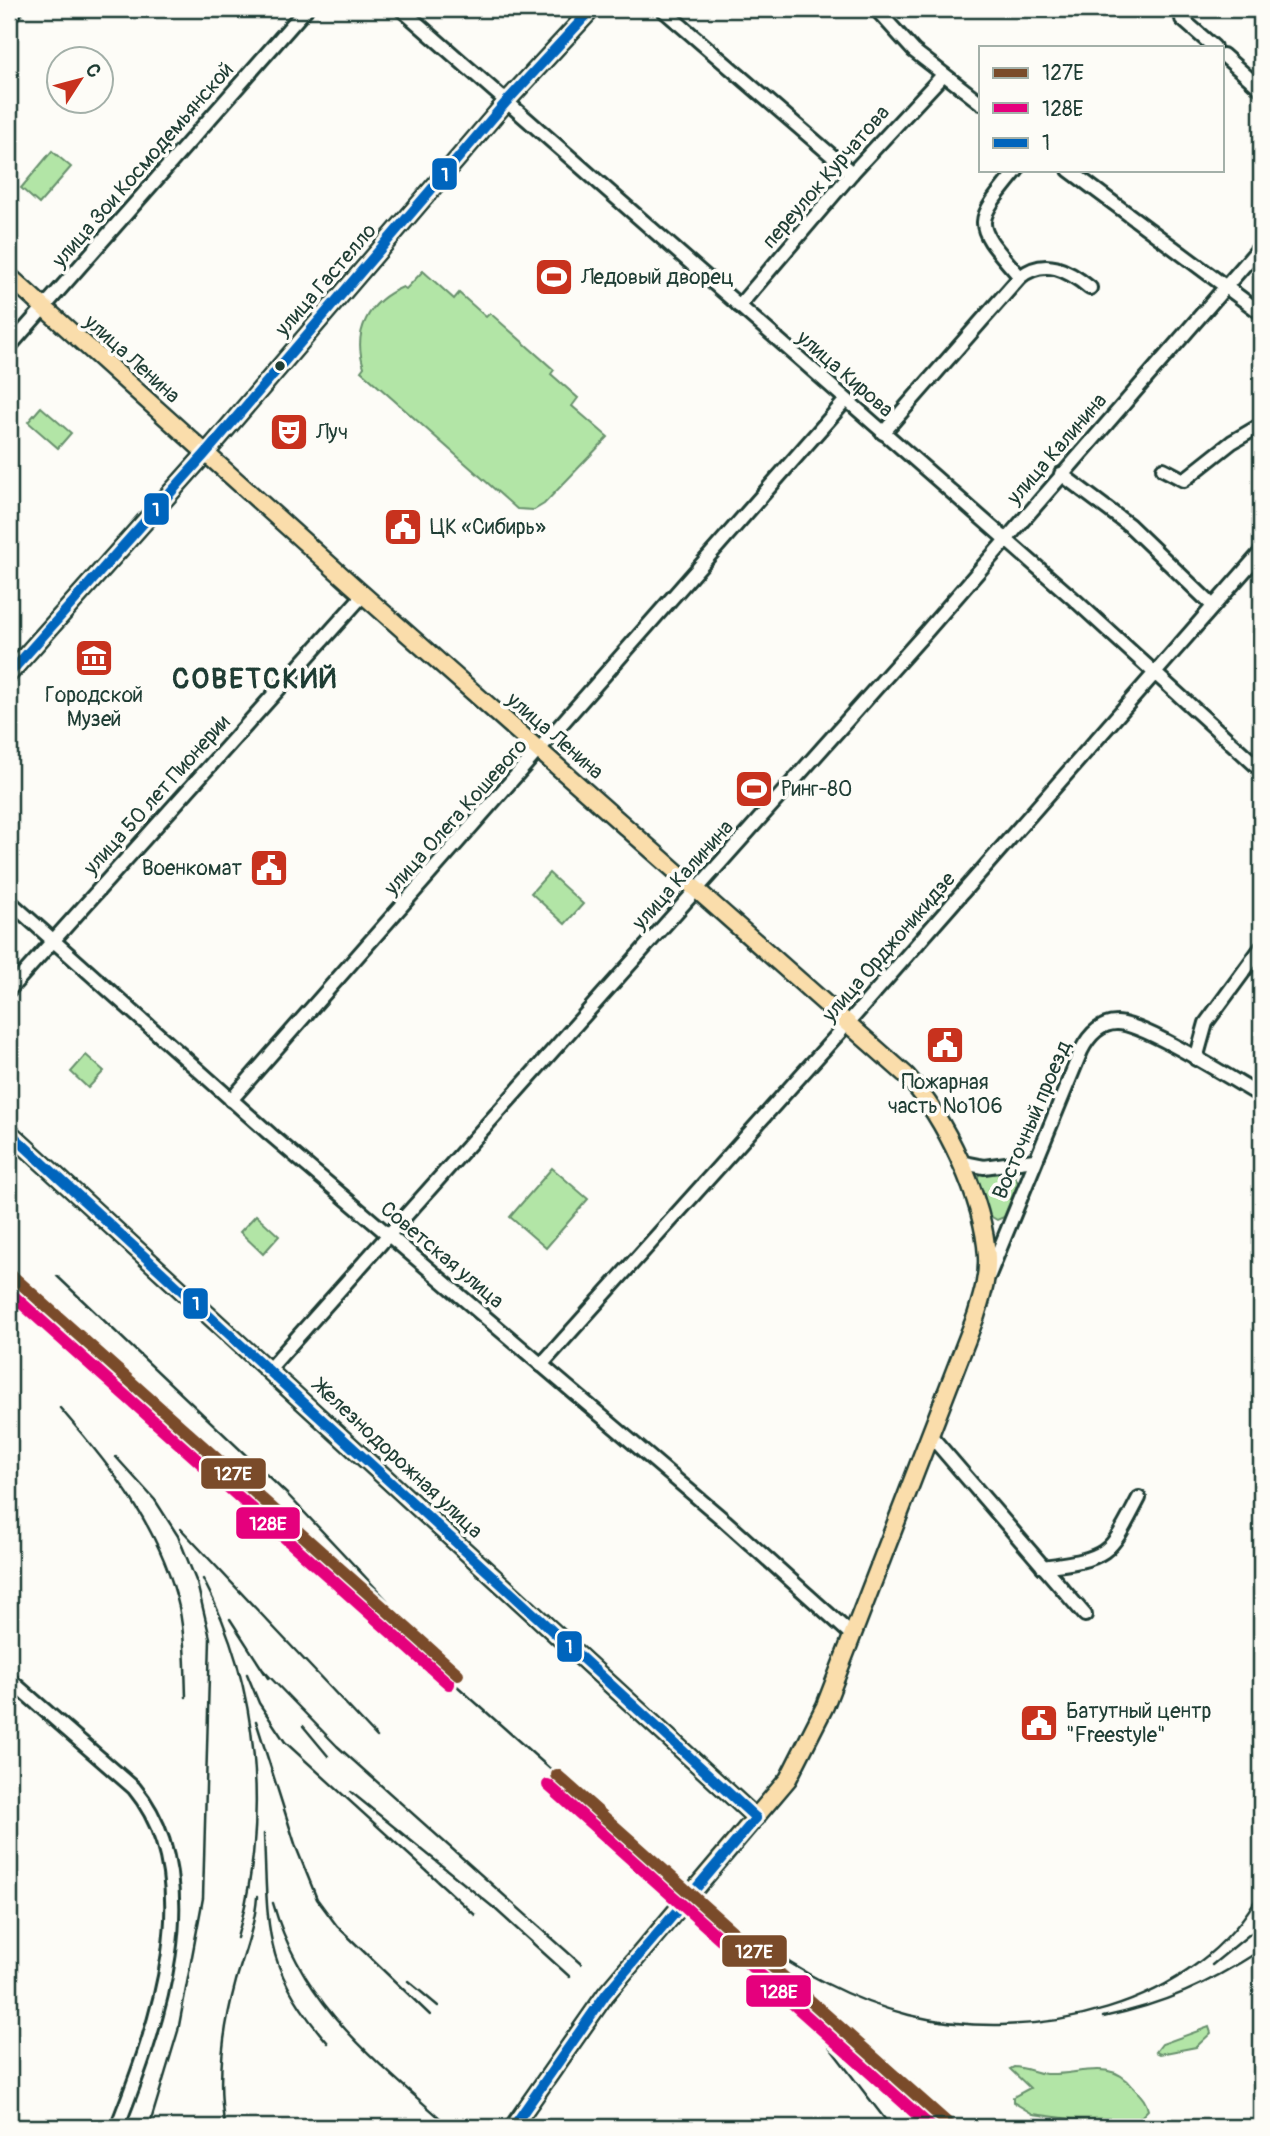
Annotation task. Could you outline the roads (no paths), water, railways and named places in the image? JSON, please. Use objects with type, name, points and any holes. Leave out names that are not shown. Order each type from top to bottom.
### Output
[{"type":"main road","name":"улица Гастелло","points":[[9,674],[205,454],[507,101],[592,9]]},
{"type":"main road","name":"улица Ленина","points":[[9,276],[363,595],[848,1023],[923,1095],[959,1162],[985,1238],[987,1282]]},
{"type":"main road","name":"Железнодорожная улица","points":[[9,1132],[756,1818]]},
{"type":"main road","points":[[513,2127],[606,1994],[756,1818],[796,1766],[825,1706],[853,1636],[987,1282]]},
{"type":"street","points":[[9,17],[16,9]]},
{"type":"street","name":"улица Зои Космодемьянской","points":[[9,347],[306,9]]},
{"type":"street","name":"улица Кирова","points":[[401,9],[1154,671],[1261,771]]},
{"type":"street","points":[[662,9],[852,173]]},
{"type":"street","points":[[876,9],[914,51],[979,102]]},
{"type":"street","points":[[1182,19],[1213,46]]},
{"type":"street","points":[[1224,56],[1261,89]]},
{"type":"street","name":"переулок Курчатова","points":[[739,306],[852,173],[943,75]]},
{"type":"street","points":[[1015,172],[988,206],[983,216],[983,228],[986,238],[1020,277]]},
{"type":"street","points":[[1072,172],[1261,313]]},
{"type":"street","name":"улица Калинина","points":[[269,1369],[697,889],[1261,246]]},
{"type":"street","points":[[883,433],[1020,277],[1037,266],[1048,265],[1069,274],[1090,288]]},
{"type":"street","name":"улица Олега Кошевого","points":[[231,1100],[846,400]]},
{"type":"street","points":[[1163,469],[1184,480],[1232,442],[1261,425]]},
{"type":"street","points":[[1061,474],[1129,526],[1213,606]]},
{"type":"street","name":"улица Орджоникидзе","points":[[541,1364],[848,1023],[1261,552]]},
{"type":"street","name":"улица 50 лет Пионерии","points":[[9,990],[363,595]]},
{"type":"street","name":"Советская улица","points":[[9,901],[231,1100],[734,1528],[853,1636]]},
{"type":"street","points":[[1195,1059],[1206,1023],[1261,948]]},
{"type":"street","name":"Восточный проезд","points":[[987,1282],[1034,1160],[1081,1051],[1098,1029],[1116,1023],[1127,1024],[1261,1096]]},
{"type":"street","points":[[959,1162],[984,1167],[1034,1160]]},
{"type":"street","points":[[930,1435],[1085,1615]]},
{"type":"street","points":[[1043,1567],[1091,1560],[1107,1552],[1116,1541],[1139,1498]]},
{"type":"street","points":[[9,1679],[134,1788],[150,1809],[162,1835],[170,1892],[167,1961],[146,2050],[117,2127]]},
{"type":"railway","points":[[57,1276],[288,1495],[387,1600]]},
{"type":"railway","points":[[9,1287],[557,1775]]},
{"type":"railway","points":[[60,1408],[98,1453],[132,1500],[160,1551],[171,1578],[181,1618],[186,1697]]},
{"type":"railway","points":[[116,1457],[155,1500],[178,1536],[197,1583],[210,1638],[203,1898],[178,2031],[149,2127]]},
{"type":"railway","points":[[181,1529],[377,1737]]},
{"type":"railway","points":[[203,1579],[237,1664],[248,1709],[254,1755],[254,1847],[237,1938]]},
{"type":"railway","points":[[230,1619],[268,1678]]},
{"type":"railway","points":[[263,1670],[337,1746],[581,1964]]},
{"type":"railway","points":[[247,1674],[259,1703],[285,1742],[475,1915]]},
{"type":"railway","points":[[256,1721],[296,1847],[317,1899],[337,1926],[430,2015]]},
{"type":"railway","points":[[303,1726],[328,1756]]},
{"type":"railway","points":[[351,1792],[494,1908],[570,1977]]},
{"type":"railway","points":[[264,1834],[269,1922],[280,1969],[306,2016],[328,2043]]},
{"type":"railway","points":[[752,1937],[788,1962],[826,1983],[887,2009],[957,2023],[1007,2025],[1058,2020],[1107,2008],[1154,1990],[1197,1964],[1233,1931],[1261,1890]]},
{"type":"railway","points":[[225,2127],[221,2090],[224,2035],[236,1981],[252,1929],[257,1897]]},
{"type":"railway","points":[[273,1903],[302,1972],[322,2001],[369,2054],[450,2127]]},
{"type":"railway","points":[[704,1917],[824,2040],[891,2127]]},
{"type":"railway","points":[[1212,1965],[1261,1925]]},
{"type":"railway","points":[[1103,2017],[1146,2006],[1185,1991],[1223,1973],[1261,1950]]},
{"type":"railway","points":[[408,1981],[438,2006]]},
{"type":"place","name":"Ледовый дворец","points":[[554,277]]},
{"type":"place","name":"Луч","points":[[289,432]]},
{"type":"place","name":"ЦК «Сибирь»","points":[[403,527]]},
{"type":"place","name":"Городской Музей","points":[[94,658]]},
{"type":"place","name":"Ринг-80","points":[[754,789]]},
{"type":"place","name":"Военкомат","points":[[269,868]]},
{"type":"place","name":"Пожарная часть №106","points":[[945,1045]]},
{"type":"place","name":"Батутный центр \"Freestyle\"","points":[[1039,1723]]},
{"type":"district","name":"СОВЕТСКИЙ","points":[[255,679]]}]
